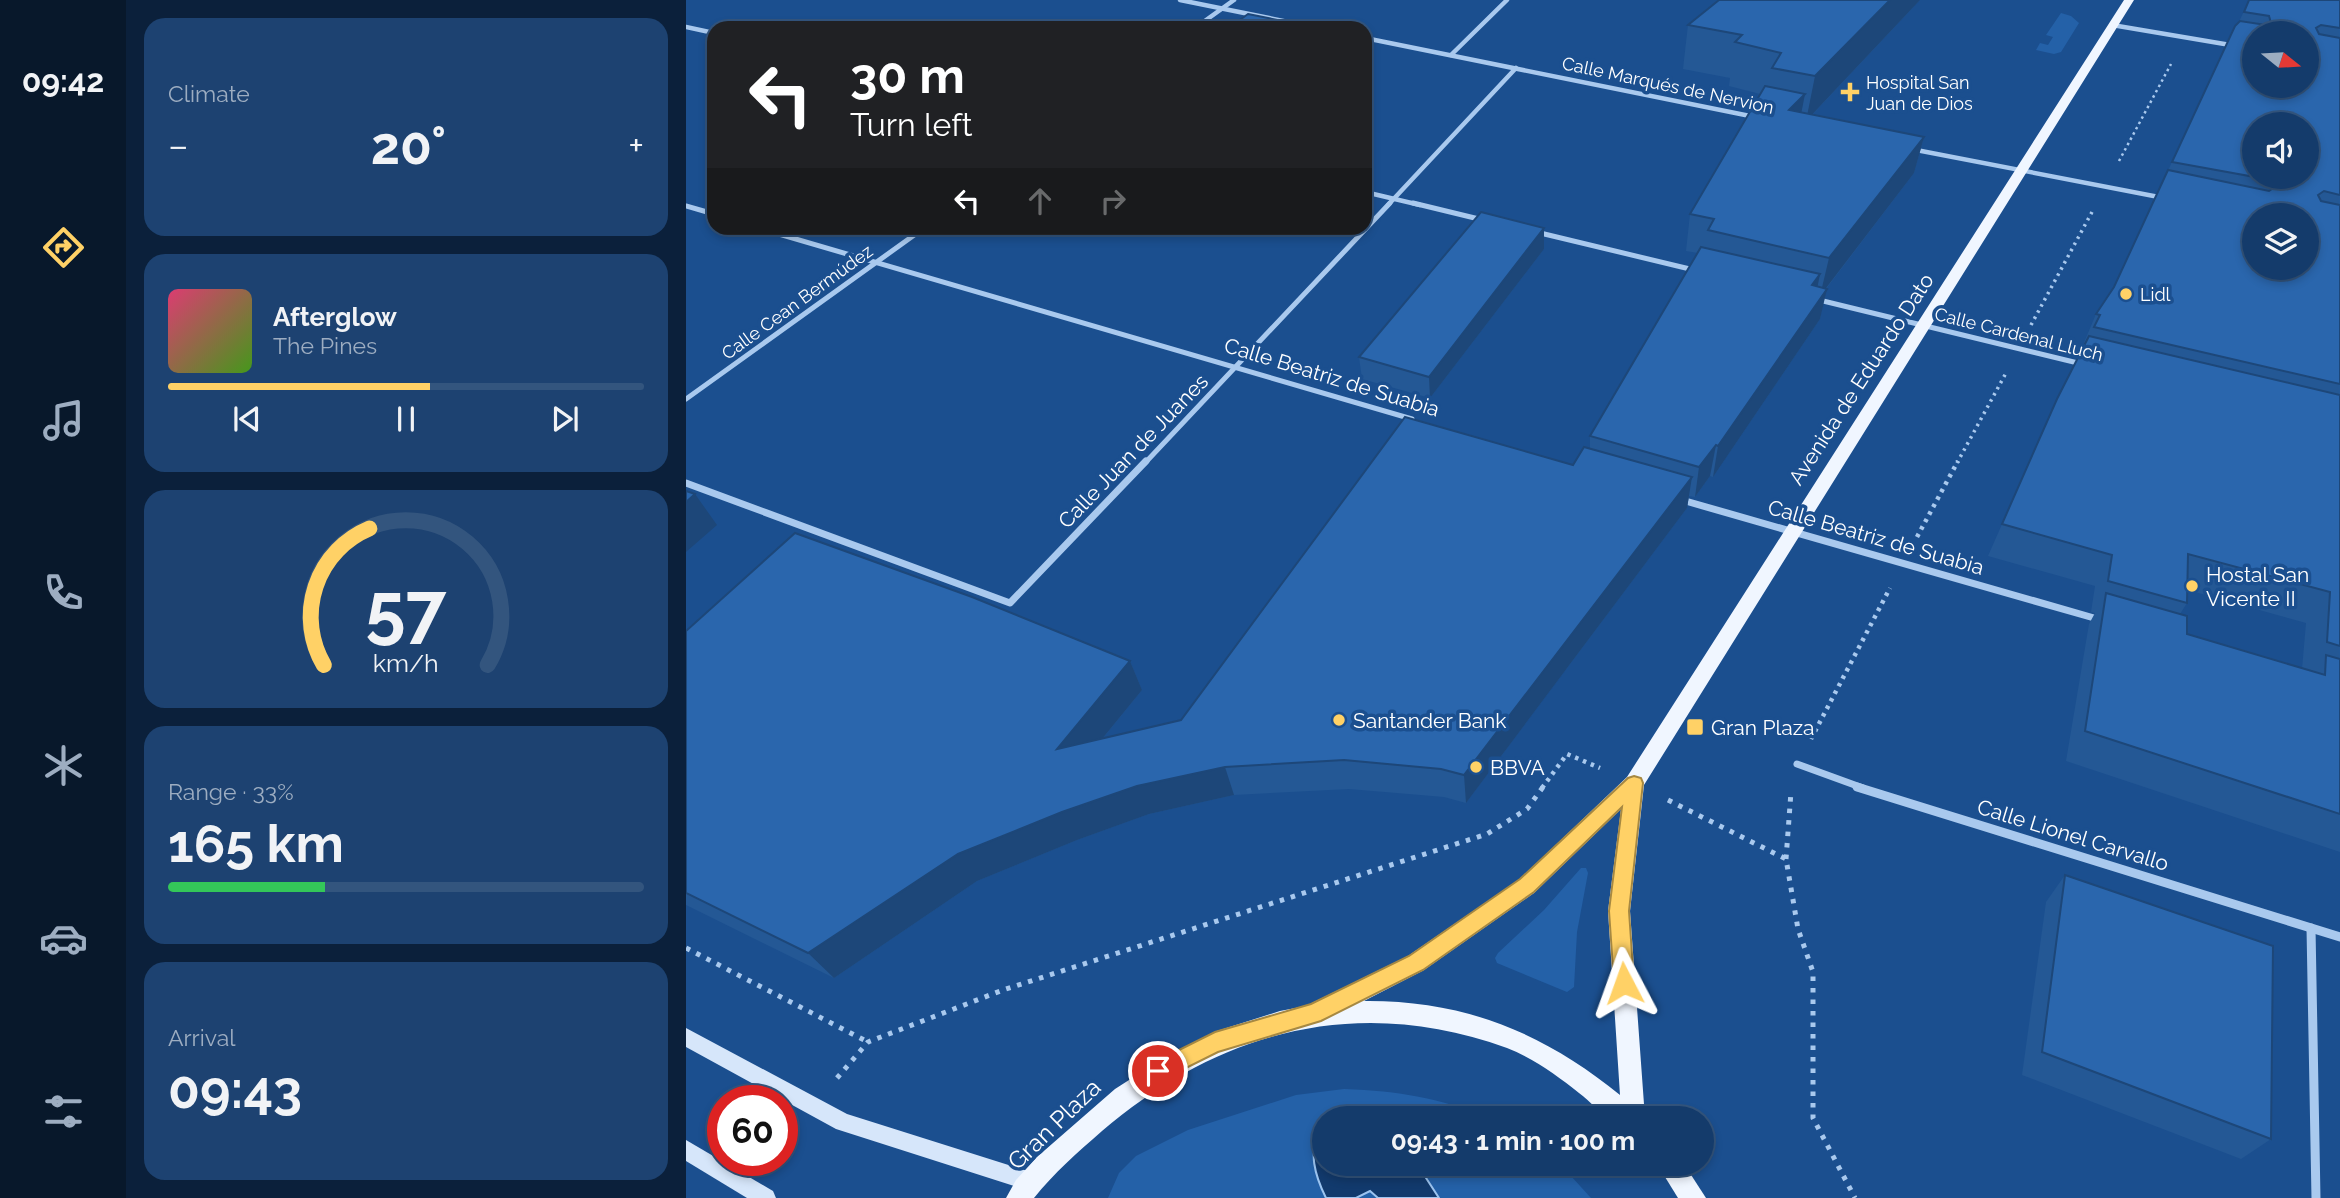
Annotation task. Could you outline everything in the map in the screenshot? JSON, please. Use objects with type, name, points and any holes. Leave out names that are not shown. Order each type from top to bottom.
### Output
[{"type":"main road","name":"Avenida de Eduardo Dato","points":[[1634,783],[2129,0]]},
{"type":"main road","points":[[1314,1014],[1416,963],[1527,886],[1634,783]]},
{"type":"main road","points":[[1630,1106],[1619,911],[1634,783]]},
{"type":"main road","name":"Gran Plaza","points":[[1025,1190],[1111,1104],[1158,1071],[1215,1042],[1314,1014],[1380,1009],[1448,1018],[1513,1039],[1575,1074],[1616,1106]]},
{"type":"main road","points":[[686,1037],[843,1122],[1025,1190]]},
{"type":"main road","points":[[686,1150],[766,1198]]},
{"type":"main road","points":[[1677,1176],[1693,1198]]},
{"type":"street","points":[[1180,0],[1283,21]]},
{"type":"street","points":[[1205,21],[1234,0]]},
{"type":"street","points":[[1451,55],[1507,0]]},
{"type":"street","points":[[2112,25],[2242,48]]},
{"type":"street","points":[[686,27],[707,32]]},
{"type":"street","name":"Calle Marqués de Nervion","points":[[1372,39],[1761,118]]},
{"type":"street","name":"Calle Juan de Juanes","points":[[1372,221],[1516,68]]},
{"type":"street","points":[[1897,146],[2176,200]]},
{"type":"street","points":[[1372,194],[1494,222]]},
{"type":"street","points":[[686,206],[707,212]]},
{"type":"street","points":[[1534,232],[1708,274]]},
{"type":"street","name":"Calle Beatriz de Suabia","points":[[782,235],[1422,422]]},
{"type":"street","name":"Calle Cean Bermúdez","points":[[686,399],[915,235]]},
{"type":"street","name":"Calle Juan de Juanes","points":[[686,483],[1010,603],[1237,367],[1359,235]]},
{"type":"street","name":"Calle Cardenal Lluch","points":[[1802,296],[2088,365]]},
{"type":"street","name":"Calle Beatriz de Suabia","points":[[1672,497],[1790,533],[2106,621]]},
{"type":"street","name":"Calle Lionel Carvallo","points":[[1797,764],[1849,784],[2340,937]]},
{"type":"street","points":[[2311,928],[2316,1198]]},
{"type":"path","points":[[2118,164],[2176,54]]},
{"type":"path","points":[[2029,328],[2093,209]]},
{"type":"path","points":[[1913,544],[2011,362]]},
{"type":"path","points":[[1855,1198],[1812,1118],[1813,972],[1798,929],[1787,859],[1789,801],[1797,764],[1894,581]]},
{"type":"path","points":[[840,1074],[868,1042],[1003,990],[1487,834],[1527,809],[1567,754],[1579,759]]},
{"type":"path","points":[[1685,808],[1787,859]]},
{"type":"path","points":[[686,948],[868,1042]]},
{"type":"shaded area","points":[[2061,13],[2071,16],[2079,23],[2061,52],[2054,54],[2036,50],[2040,43],[2048,45],[2053,37],[2046,35]]},
{"type":"shaded area","points":[[1581,868],[1586,868],[1588,873],[1577,932],[1574,987],[1567,992],[1497,963],[1495,958],[1498,953],[1544,910]]},
{"type":"shaded area","points":[[1344,1089],[1418,1097],[1456,1106],[1312,1106],[1312,1176],[1571,1176],[1591,1198],[1108,1198],[1119,1173],[1136,1156],[1188,1130],[1296,1095]]},
{"type":"shaded area","points":[[1317,1176],[1425,1176],[1439,1198],[1378,1198],[1370,1191],[1356,1198],[1326,1198]]},
{"type":"building","points":[[1719,0],[1890,0],[1815,76],[1772,68],[1781,53],[1735,42],[1742,35],[1688,25]]},
{"type":"building","points":[[2249,0],[2340,0],[2340,28],[2319,26],[2319,21],[2270,21],[2269,16],[2244,12]]},
{"type":"building","points":[[1248,14],[1283,21],[1238,21]]},
{"type":"building","points":[[2240,21],[2242,98],[2319,98],[2319,34],[2340,38],[2340,195],[2324,191],[2318,195],[2321,201],[2340,205],[2340,384],[2094,327],[2100,315],[2096,314],[2114,287],[2168,170],[2242,185],[2242,189],[2319,189],[2319,112],[2242,112],[2242,175],[2172,162],[2235,26]]},
{"type":"building","points":[[1765,86],[1805,94],[1789,110],[1924,137],[1829,258],[1708,230],[1714,219],[1690,214]]},
{"type":"building","points":[[1481,212],[1544,228],[1429,377],[1359,357]]},
{"type":"building","points":[[1701,247],[1820,274],[1812,285],[1827,289],[1718,446],[1716,445],[1699,467],[1590,436]]},
{"type":"building","points":[[2089,336],[2340,395],[2340,646],[2327,642],[2330,592],[2188,554],[2187,603],[2108,581],[2112,555],[2002,524],[2057,399]]},
{"type":"building","points":[[1405,417],[1573,465],[1584,447],[1692,477],[1464,775],[1441,769],[1344,760],[1225,767],[1137,786],[1062,812],[958,854],[808,953],[686,893],[686,631],[795,533],[972,597],[1130,661],[1057,749],[1181,720]]},
{"type":"building","points":[[686,491],[695,494],[686,502]]},
{"type":"building","points":[[2106,593],[2187,616],[2187,634],[2325,675],[2326,655],[2340,659],[2340,814],[2085,731]]},
{"type":"building","points":[[2065,875],[2273,946],[2271,1139],[2042,1052]]},
{"type":"place","name":"Hospital San Juan de Dios","points":[[1850,92]]},
{"type":"place","name":"Lidl","points":[[2126,294]]},
{"type":"place","name":"Hostal San Vicente II","points":[[2192,586]]},
{"type":"place","name":"Santander Bank","points":[[1339,720]]},
{"type":"place","name":"Gran Plaza","points":[[1695,727]]},
{"type":"place","name":"BBVA","points":[[1476,767]]},
{"type":"route","points":[[1158,1071],[1215,1042],[1314,1014],[1416,963],[1527,886],[1634,783],[1619,911],[1624,983]]}]
